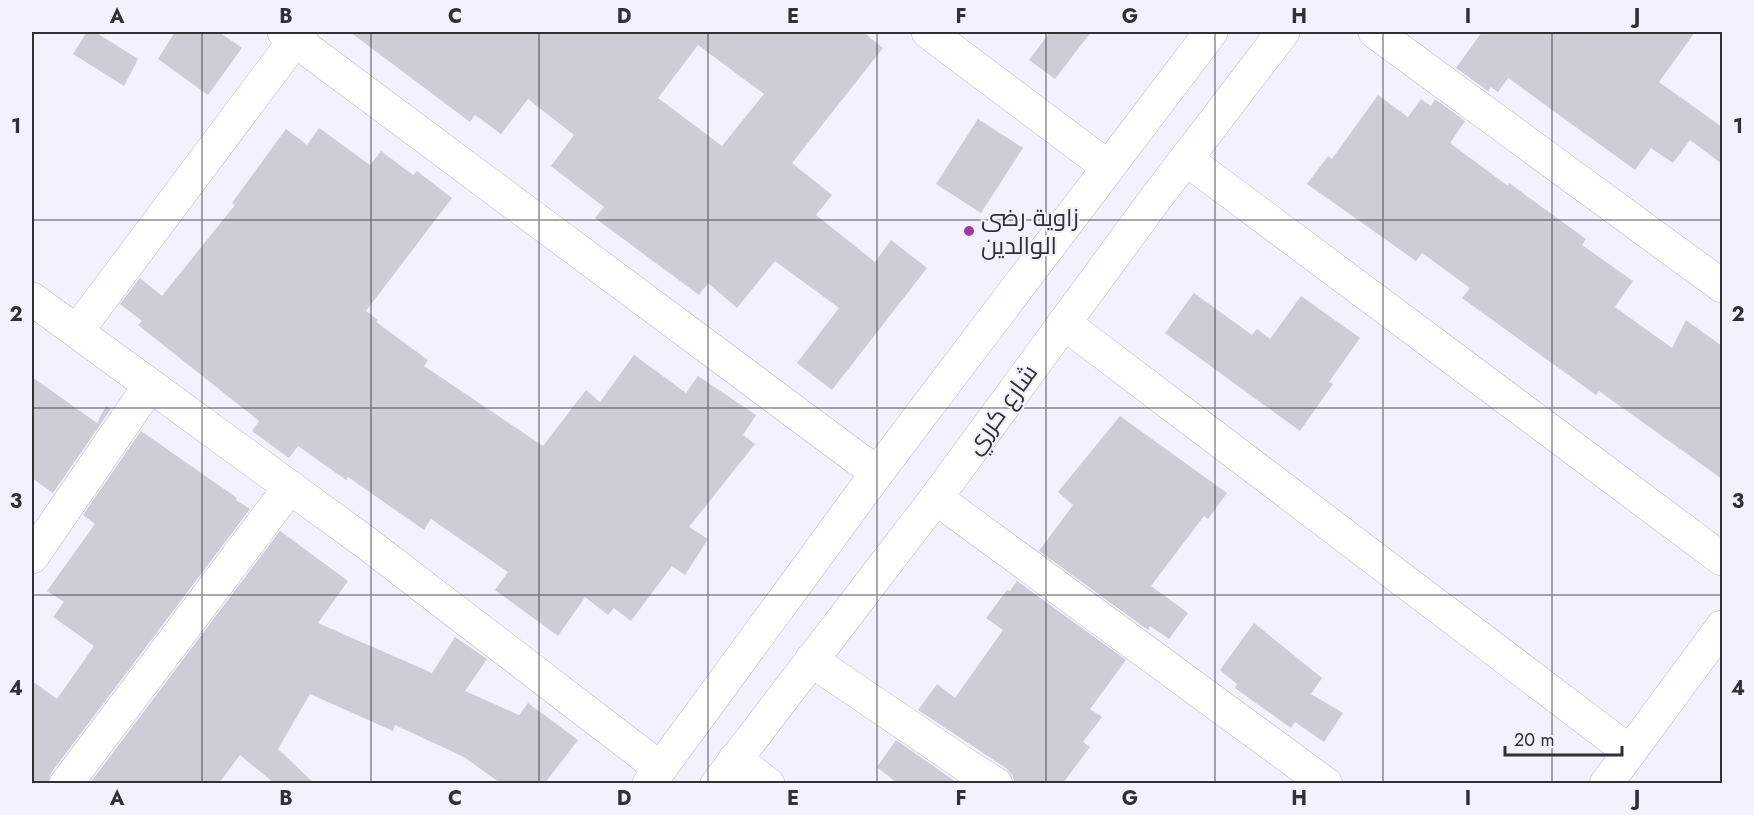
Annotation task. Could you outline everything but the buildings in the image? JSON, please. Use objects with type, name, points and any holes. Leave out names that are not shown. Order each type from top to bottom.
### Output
[{"type":"street","points":[[928,32],[1108,167]]},
{"type":"street","points":[[32,298],[290,487],[655,776],[878,473],[1211,32]]},
{"type":"street","name":"شارع كرري","points":[[726,771],[936,498],[1186,159],[1283,32]]},
{"type":"street","points":[[1375,32],[1722,286]]},
{"type":"street","points":[[77,332],[293,34],[878,473]]},
{"type":"street","points":[[1186,159],[1722,559]]},
{"type":"street","points":[[1064,324],[1630,752]]},
{"type":"street","points":[[32,557],[150,386]]},
{"type":"street","points":[[66,783],[290,487]]},
{"type":"street","points":[[936,498],[1326,783]]},
{"type":"street","points":[[1606,783],[1722,627]]},
{"type":"street","points":[[812,660],[967,766],[996,783]]},
{"type":"street","points":[[726,771],[768,783]]},
{"type":"place","name":"زاوية رضى الوالدين","points":[[969,231]]}]
